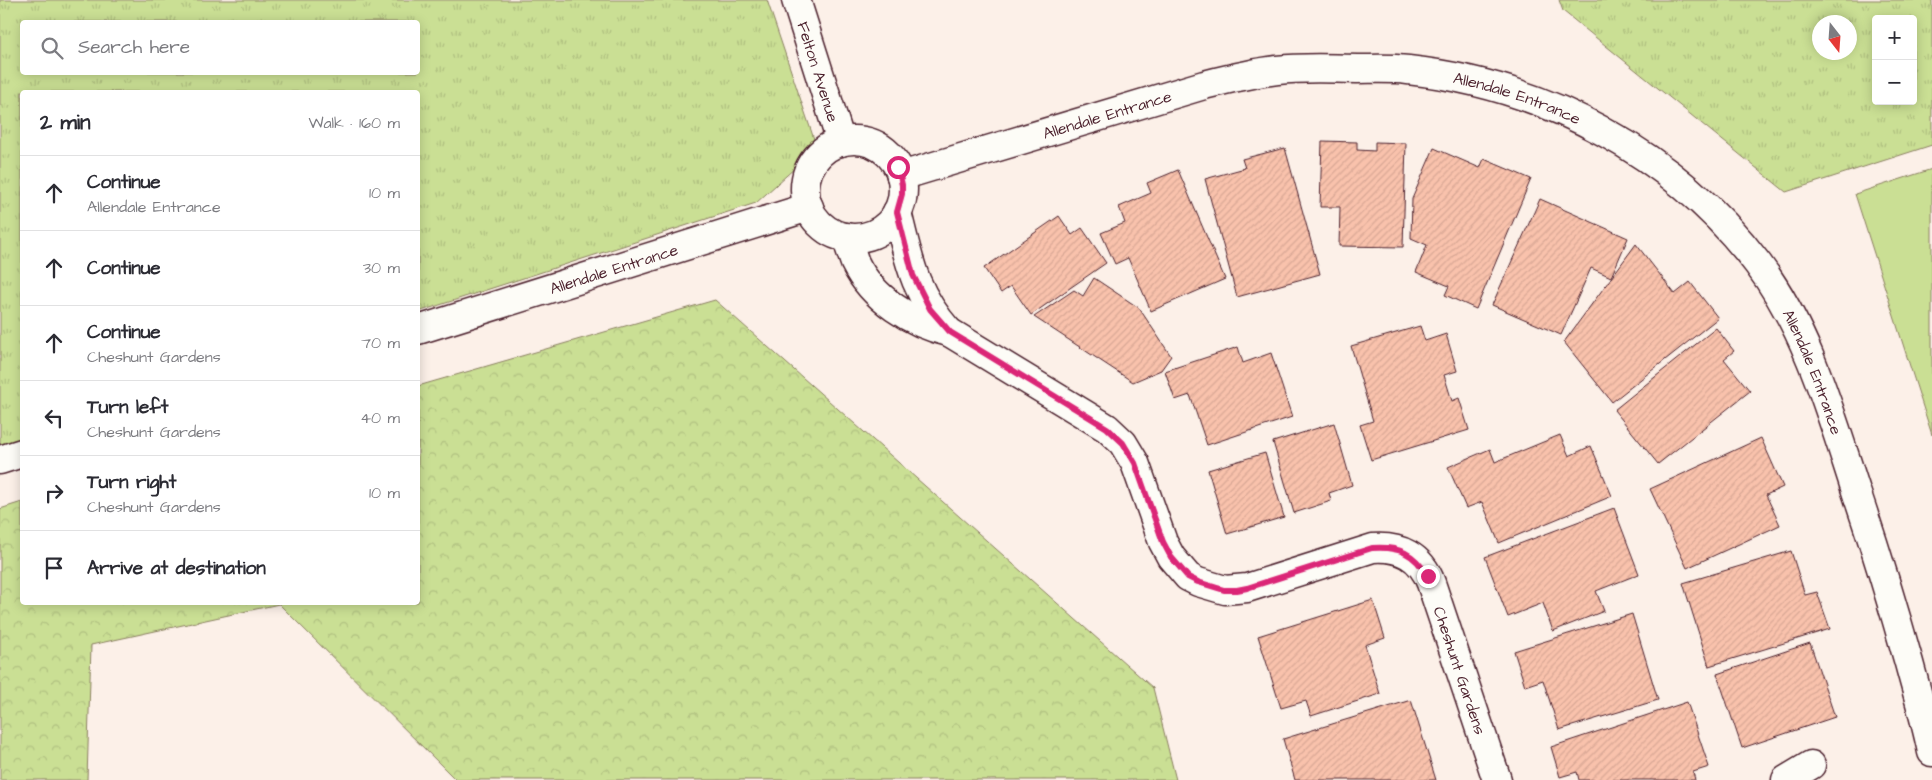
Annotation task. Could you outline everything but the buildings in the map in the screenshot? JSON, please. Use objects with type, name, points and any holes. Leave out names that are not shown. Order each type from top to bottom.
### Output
[{"type":"street","name":"Felton Avenue","points":[[796,0],[842,142]]},
{"type":"street","name":"Allendale Entrance","points":[[901,176],[1204,85],[1240,76],[1278,70],[1314,68],[1408,70],[1500,88],[1592,124],[1639,153],[1699,199],[1729,229],[1759,266],[1795,324],[1809,356],[1884,574],[1932,752]]},
{"type":"street","points":[[860,141],[878,147],[892,159],[901,176],[902,194],[897,212],[892,220],[877,232],[860,237],[846,237],[825,229],[818,222],[809,207],[805,190],[808,171],[812,163],[824,150],[842,142],[860,141]]},
{"type":"street","name":"Allendale Entrance","points":[[420,329],[809,207]]},
{"type":"street","points":[[897,212],[913,275],[930,309],[950,332]]},
{"type":"street","points":[[846,237],[855,262],[864,277],[879,294],[911,318],[930,327],[950,332]]},
{"type":"street","name":"Cheshunt Gardens","points":[[950,332],[1107,428],[1123,443],[1135,463],[1163,542],[1180,568],[1188,577],[1198,582],[1224,590],[1237,590],[1372,548],[1393,548],[1403,551],[1418,561],[1431,583],[1497,780]]},
{"type":"street","points":[[0,460],[20,454]]},
{"type":"street","name":"Allendale Entrance","points":[[1884,574],[1932,674]]},
{"type":"street","points":[[1786,780],[1811,765]]},
{"type":"green space","points":[[0,0],[767,0],[817,148],[756,203],[420,311],[420,90],[20,90],[20,440],[0,447]]},
{"type":"green space","points":[[1559,0],[1932,0],[1932,145],[1786,192],[1563,11]]},
{"type":"green space","points":[[1932,169],[1932,435],[1855,194]]},
{"type":"green space","points":[[715,300],[1153,688],[1176,780],[456,780],[280,605],[420,605],[420,385]]},
{"type":"green space","points":[[20,503],[20,605],[274,605],[91,645],[87,780],[0,780],[0,509]]},
{"type":"route","points":[[898,167],[901,176],[902,194],[897,212],[913,275],[930,309],[950,332],[1116,435],[1128,450],[1135,463],[1163,542],[1171,557],[1188,577],[1211,587],[1237,590],[1372,548],[1382,547],[1403,551],[1411,556],[1418,561],[1428,576]]}]
